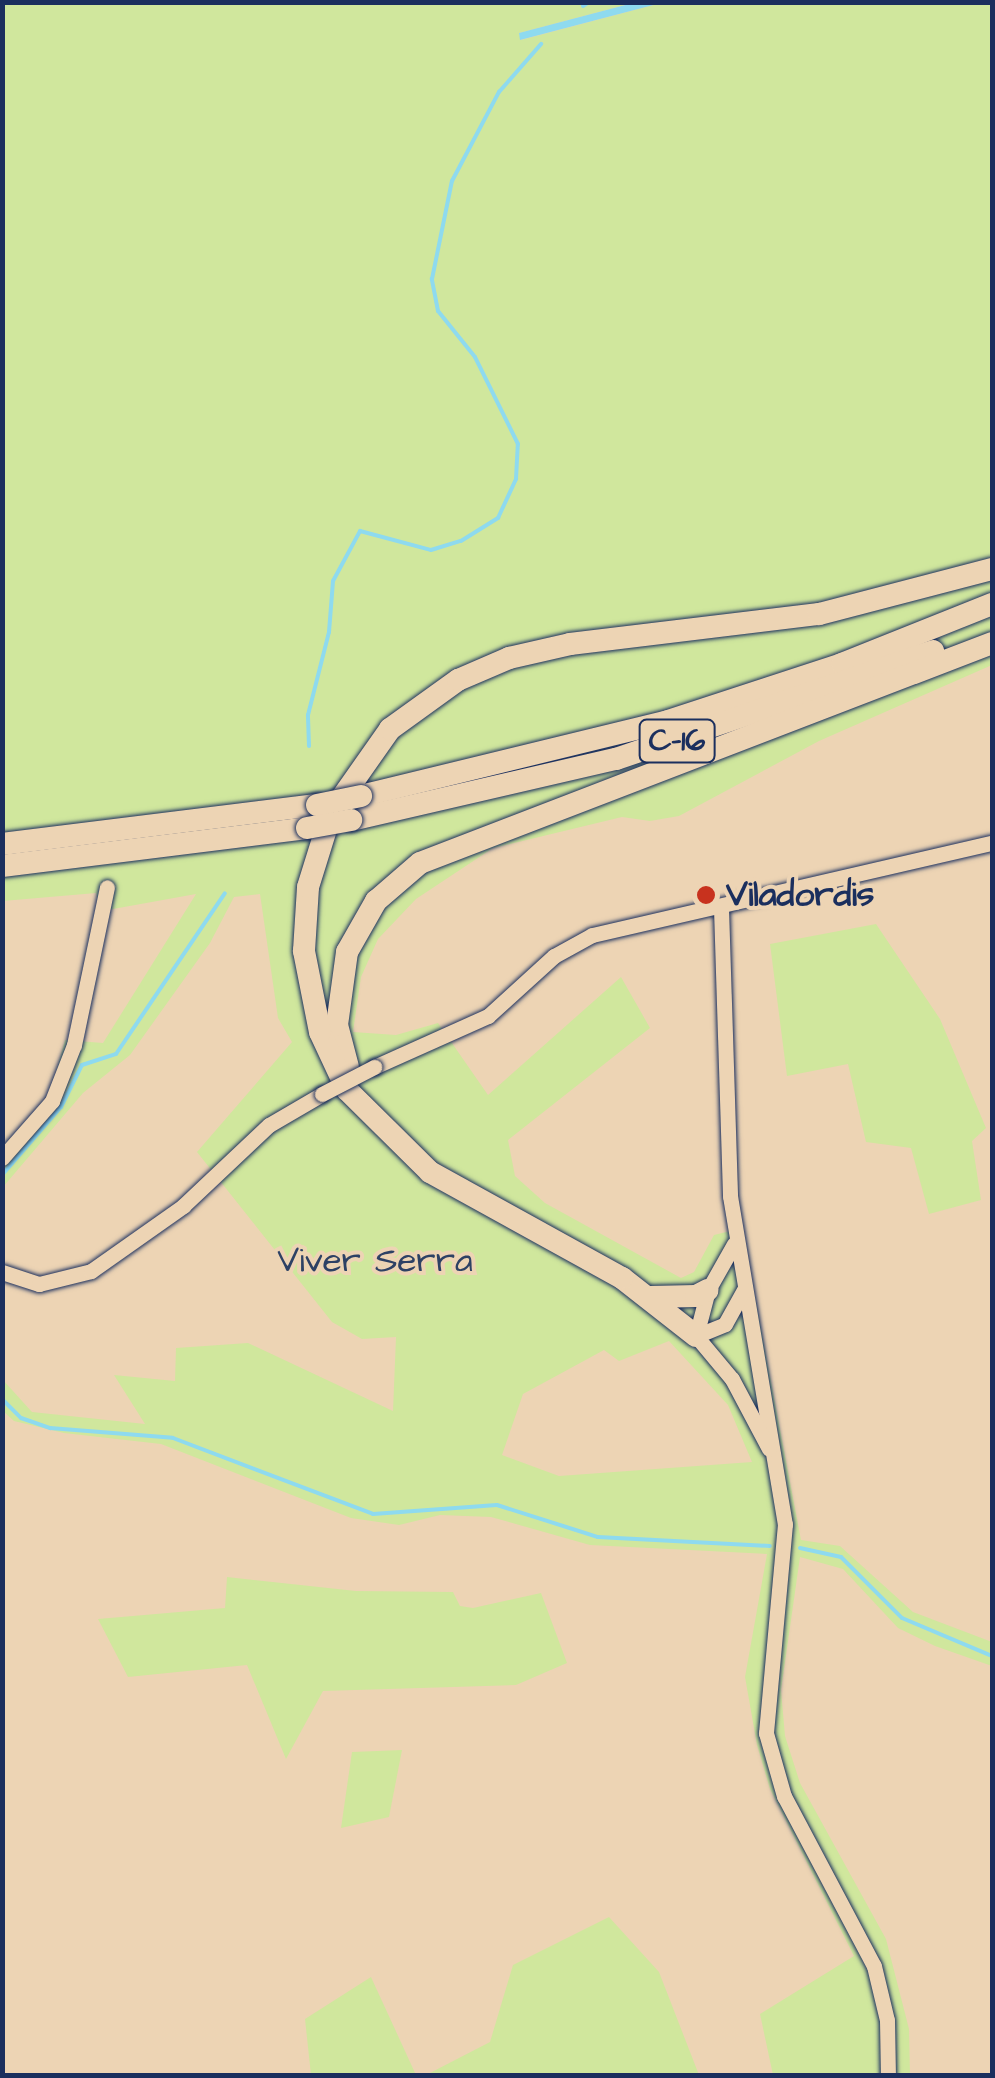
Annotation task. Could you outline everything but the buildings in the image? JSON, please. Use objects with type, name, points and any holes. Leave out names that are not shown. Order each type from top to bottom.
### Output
[{"type":"highway","points":[[696,1336],[651,1297],[464,1194],[401,1149],[347,1090],[320,1032],[307,976],[304,917],[331,813],[390,729],[458,680],[539,650],[819,614],[992,569]]},
{"type":"highway","name":"C-16","points":[[2,844],[317,805],[360,796],[668,721],[842,664],[992,604]]},
{"type":"highway","name":"C-16","points":[[2,866],[351,820],[676,741],[992,627]]},
{"type":"highway","points":[[367,1111],[341,1048],[338,984],[360,925],[404,874],[452,847],[992,642]]},
{"type":"highway","points":[[651,1297],[708,1290]]},
{"type":"street","points":[[2,1272],[39,1284],[91,1271],[183,1206],[269,1125],[374,1068],[488,1016],[554,956],[616,926],[720,908],[883,864],[992,843]]},
{"type":"street","points":[[2,1158],[52,1100],[74,1045],[107,887]]},
{"type":"street","points":[[720,908],[736,1240],[785,1524],[765,1692],[769,1749],[791,1811],[874,1966],[887,2020],[888,2076]]},
{"type":"street","points":[[696,1336],[708,1290],[736,1240]]},
{"type":"street","points":[[696,1336],[724,1324],[745,1289]]},
{"type":"street","points":[[696,1336],[749,1406],[774,1466]]},
{"type":"green space","name":"Viver Serra","points":[[2,3],[633,3],[519,33],[521,40],[661,3],[992,3],[992,665],[819,741],[679,816],[650,821],[622,817],[493,848],[416,899],[378,939],[361,977],[353,1032],[396,1035],[438,1023],[488,1095],[621,977],[650,1028],[508,1140],[515,1176],[545,1203],[681,1278],[694,1272],[714,1235],[742,1228],[801,1540],[840,1546],[913,1612],[992,1642],[992,1666],[935,1646],[898,1628],[843,1569],[800,1557],[781,1690],[785,1736],[800,1783],[886,1939],[909,2029],[910,2075],[773,2075],[760,2014],[854,1956],[770,1789],[757,1745],[745,1677],[767,1554],[590,1545],[491,1517],[440,1515],[399,1525],[351,1518],[161,1444],[64,1433],[14,1421],[3,1411],[3,1380],[32,1412],[145,1424],[114,1375],[175,1381],[176,1348],[248,1343],[393,1411],[396,1337],[362,1339],[332,1322],[197,1152],[292,1042],[278,1018],[260,894],[234,897],[210,943],[130,1055],[83,1093],[3,1187],[3,1150],[49,1097],[65,1040],[103,1043],[196,894],[102,911],[96,893],[3,901]],"holes":[[[669,1341],[728,1405],[752,1462],[559,1476],[502,1455],[523,1394],[604,1350],[619,1361]]]},
{"type":"green space","points":[[876,924],[940,1019],[986,1128],[972,1141],[981,1200],[929,1214],[911,1148],[866,1142],[848,1064],[787,1076],[770,944]]},
{"type":"green space","points":[[227,1577],[356,1591],[453,1592],[460,1606],[473,1608],[541,1593],[567,1663],[516,1685],[323,1691],[286,1759],[247,1665],[128,1677],[98,1619],[225,1608]]},
{"type":"green space","points":[[402,1750],[389,1817],[341,1828],[352,1752]]},
{"type":"green space","points":[[609,1917],[659,1972],[699,2075],[426,2075],[490,2042],[513,1965]]},
{"type":"green space","points":[[371,1977],[416,2075],[311,2075],[305,2019]]},
{"type":"water","points":[[633,3],[661,3],[520,40],[519,33]]},
{"type":"waterway","points":[[583,6],[589,2]]},
{"type":"waterway","points":[[309,746],[308,715],[329,632],[333,581],[360,531],[431,550],[461,541],[498,518],[516,479],[518,444],[475,357],[438,311],[432,279],[452,181],[499,92],[541,44]]},
{"type":"waterway","points":[[2,1175],[61,1107],[82,1065],[116,1054],[225,893]]},
{"type":"waterway","points":[[2,1399],[21,1418],[50,1428],[173,1438],[373,1514],[497,1505],[598,1537],[770,1546]]},
{"type":"waterway","points":[[800,1548],[841,1557],[902,1618],[992,1656]]},
{"type":"place","name":"Viladordis","points":[[706,895]]}]
